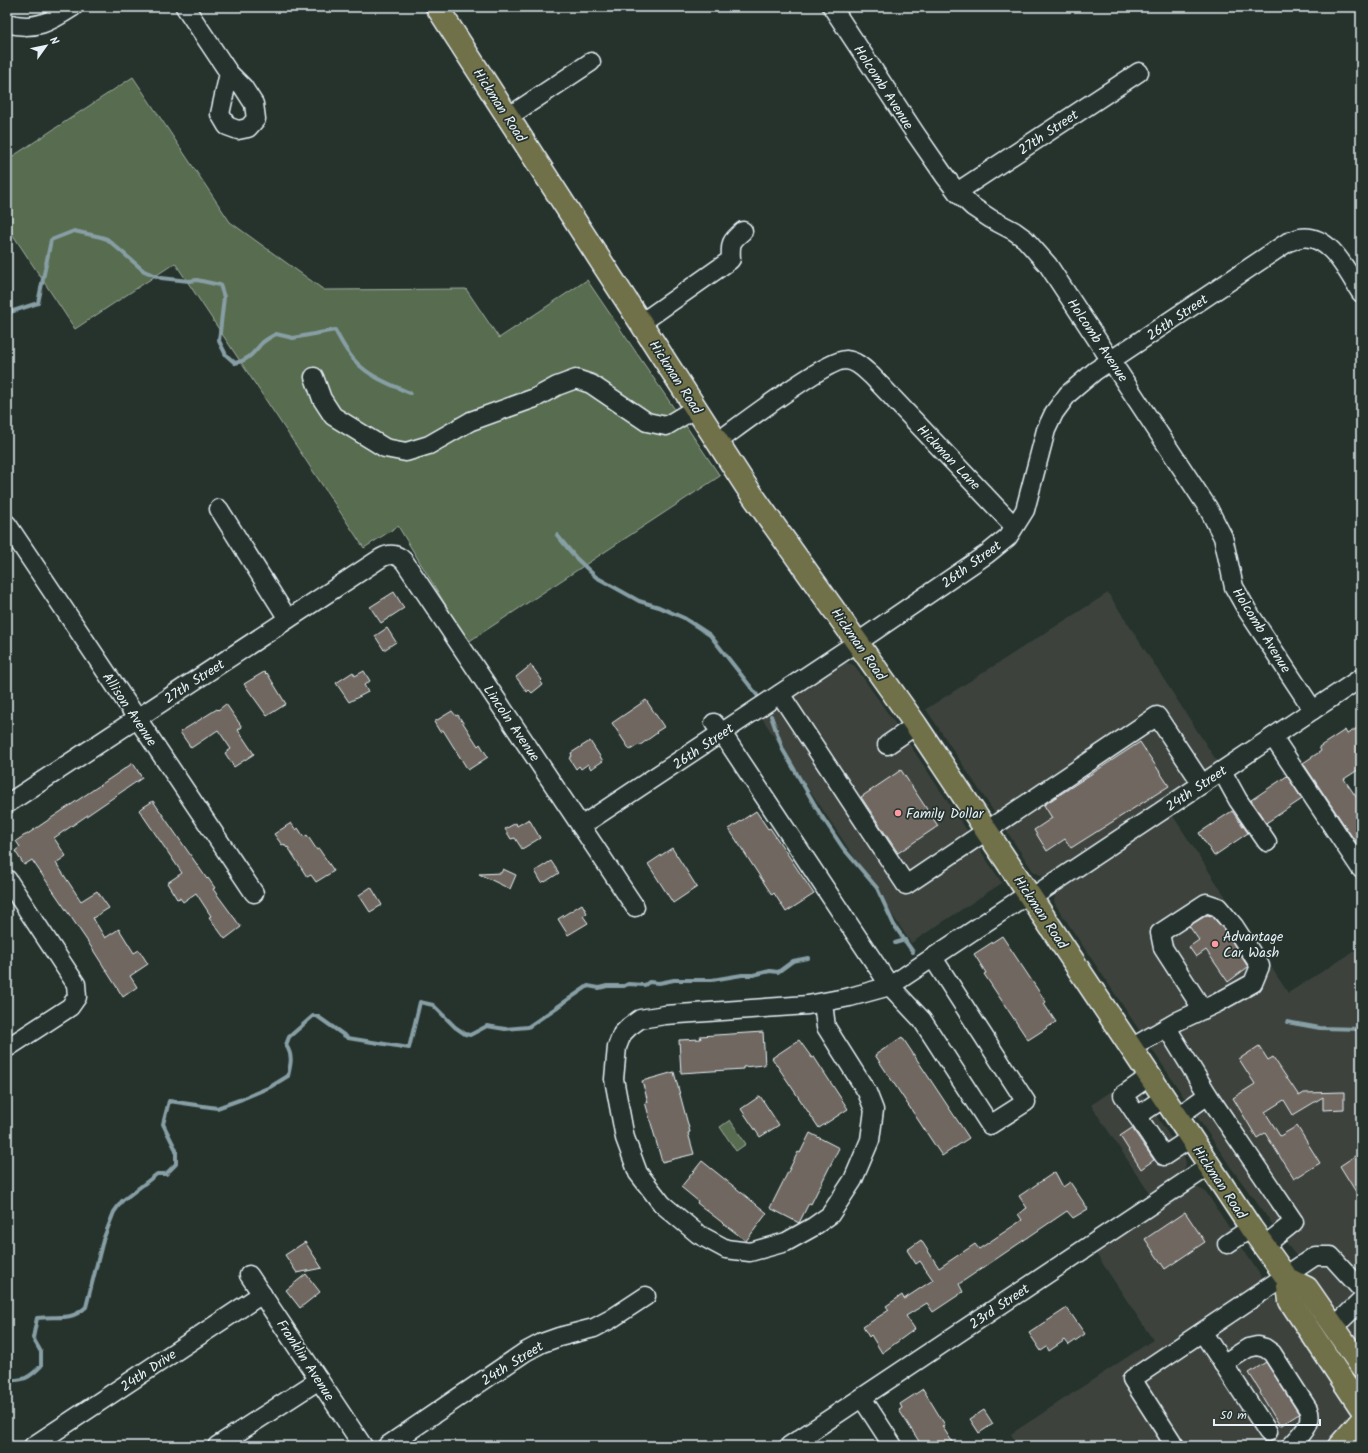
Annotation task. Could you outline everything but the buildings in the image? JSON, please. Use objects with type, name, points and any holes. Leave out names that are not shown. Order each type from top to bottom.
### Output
[{"type":"main road","name":"Hickman Road","points":[[437,7],[746,486],[916,725],[1251,1228],[1287,1277],[1308,1288],[1361,1366]]},
{"type":"main road","name":"Hickman Road","points":[[1287,1277],[1290,1301],[1361,1408]]},
{"type":"main road","points":[[1339,1446],[1361,1421]]},
{"type":"street","points":[[7,23],[18,26],[33,27],[46,23],[72,7]]},
{"type":"street","points":[[185,7],[229,73]]},
{"type":"street","name":"Holcomb Avenue","points":[[837,9],[914,133],[957,192],[973,207],[1025,239],[1048,265],[1112,360],[1208,508],[1223,536],[1234,587],[1247,610],[1313,710]]},
{"type":"street","points":[[508,118],[591,62]]},
{"type":"street","name":"27th Street","points":[[957,192],[1139,72]]},
{"type":"street","points":[[641,323],[729,261],[731,259],[730,246],[732,240],[743,231]]},
{"type":"street","name":"26th Street","points":[[581,826],[618,810],[718,728],[780,694],[987,554],[1008,537],[1024,510],[1046,430],[1054,413],[1068,394],[1095,371],[1288,242],[1300,238],[1315,239],[1328,246],[1336,254],[1361,293]]},
{"type":"street","name":"Hickman Lane","points":[[717,442],[797,385],[832,365],[845,360],[856,362],[884,389],[1014,526]]},
{"type":"street","points":[[314,377],[322,400],[333,416],[385,448],[406,452],[429,445],[471,420],[535,398],[557,386],[576,379],[591,384],[647,422],[666,426],[696,408]]},
{"type":"street","points":[[219,509],[288,620]]},
{"type":"street","name":"Allison Avenue","points":[[7,524],[254,893]]},
{"type":"street","name":"Lincoln Avenue","points":[[381,558],[393,554],[400,557],[404,561],[635,907]]},
{"type":"street","name":"27th Street","points":[[7,804],[381,558]]},
{"type":"street","name":"24th Street","points":[[823,1003],[826,1027],[867,1092],[874,1110],[870,1140],[853,1180],[830,1215],[813,1227],[786,1242],[750,1252],[726,1249],[698,1234],[662,1204],[638,1173],[624,1138],[614,1080],[616,1052],[619,1041],[622,1034],[629,1026],[640,1019],[665,1015],[790,1007],[823,1003],[850,998],[890,986],[1222,771],[1361,678]]},
{"type":"street","points":[[780,694],[811,728],[839,777],[906,885],[1157,716],[1202,784]]},
{"type":"street","points":[[887,745],[916,725]]},
{"type":"street","points":[[718,728],[890,986],[922,1020],[990,1125],[1026,1102],[933,958]]},
{"type":"street","points":[[1273,737],[1361,869]]},
{"type":"street","points":[[1222,771],[1238,800],[1267,842]]},
{"type":"street","points":[[7,879],[76,984],[77,997],[70,1007],[7,1048]]},
{"type":"street","points":[[1131,1048],[1178,1021],[1203,1010],[1217,1003],[1253,982],[1260,966],[1234,926],[1218,908],[1206,903],[1160,933],[1163,948],[1203,1010]]},
{"type":"street","points":[[1167,1028],[1208,1095],[1294,1222],[1264,1246]]},
{"type":"street","points":[[1150,1076],[1123,1095],[1164,1156],[1191,1138]]},
{"type":"street","points":[[1177,1118],[1208,1095]]},
{"type":"street","points":[[1137,1116],[1164,1098]]},
{"type":"street","name":"23rd Street","points":[[789,1446],[1209,1166]]},
{"type":"street","points":[[1227,1244],[1251,1228]]},
{"type":"street","points":[[1180,1444],[1160,1410],[1132,1379],[1287,1277],[1315,1256],[1331,1256],[1361,1289]]},
{"type":"street","name":"Franklin Avenue","points":[[249,1275],[363,1446]]},
{"type":"street","name":"24th Drive","points":[[33,1446],[262,1294]]},
{"type":"street","name":"24th Street","points":[[387,1446],[525,1352],[542,1343],[594,1328],[612,1319],[646,1296]]},
{"type":"street","points":[[1335,1326],[1361,1301]]},
{"type":"street","points":[[1203,1333],[1241,1404],[1268,1432]]},
{"type":"street","points":[[1221,1369],[1252,1347],[1261,1347],[1272,1353],[1310,1414],[1308,1425],[1291,1446]]},
{"type":"street","points":[[217,1446],[319,1380]]},
{"type":"street","points":[[862,1398],[893,1446]]},
{"type":"shaded area","points":[[1108,593],[1218,763],[1051,875],[1042,876],[1033,871],[926,709]]},
{"type":"shaded area","points":[[843,662],[855,666],[912,748],[1002,883],[911,943],[760,715]]},
{"type":"shaded area","points":[[1171,813],[1288,993],[1361,947],[1361,1348],[1324,1294],[1232,1169],[1055,904],[1054,900],[1056,892]]},
{"type":"shaded area","points":[[1131,1078],[1185,1159],[1186,1164],[1183,1172],[1150,1194],[1091,1105]]},
{"type":"shaded area","points":[[1196,1187],[1206,1192],[1277,1301],[1303,1335],[1349,1408],[1349,1420],[1329,1446],[1018,1446],[1011,1434],[1153,1340],[1095,1252],[1192,1188]]},
{"type":"green space","points":[[133,77],[230,222],[324,290],[466,289],[499,338],[587,280],[720,476],[468,642],[398,526],[364,548],[175,263],[75,329],[7,226],[7,160]]},
{"type":"green space","points":[[730,1120],[746,1144],[736,1151],[720,1127]]},
{"type":"waterway","points":[[7,313],[38,303],[51,240],[74,231],[107,239],[144,271],[161,278],[189,281],[197,280],[220,285],[224,297],[219,341],[226,355],[235,363],[247,358],[267,339],[276,334],[293,338],[335,330],[348,352],[360,366],[376,377],[410,393]]},
{"type":"waterway","points":[[557,535],[576,558],[596,577],[639,601],[659,607],[684,618],[710,635],[757,695]]},
{"type":"waterway","points":[[771,716],[783,750],[819,812],[843,848],[877,888],[894,925],[913,952]]},
{"type":"waterway","points":[[895,943],[905,940]]},
{"type":"waterway","points":[[7,1380],[26,1378],[41,1366],[41,1352],[33,1338],[37,1318],[75,1315],[86,1307],[103,1240],[114,1212],[122,1201],[157,1174],[166,1174],[176,1164],[176,1150],[163,1124],[169,1101],[217,1108],[270,1087],[288,1076],[291,1060],[290,1053],[286,1045],[289,1037],[313,1016],[317,1016],[348,1038],[409,1048],[420,1002],[433,1005],[455,1027],[465,1034],[470,1035],[487,1026],[505,1029],[528,1027],[588,986],[599,988],[607,986],[624,986],[628,984],[645,985],[649,982],[659,983],[674,980],[712,980],[742,975],[753,975],[770,971],[778,972],[793,961],[808,958]]},
{"type":"waterway","points":[[1287,1022],[1320,1028],[1361,1029]]},
{"type":"place","name":"Family Dollar","points":[[898,813]]},
{"type":"place","name":"Advantage Car Wash","points":[[1215,944]]}]
